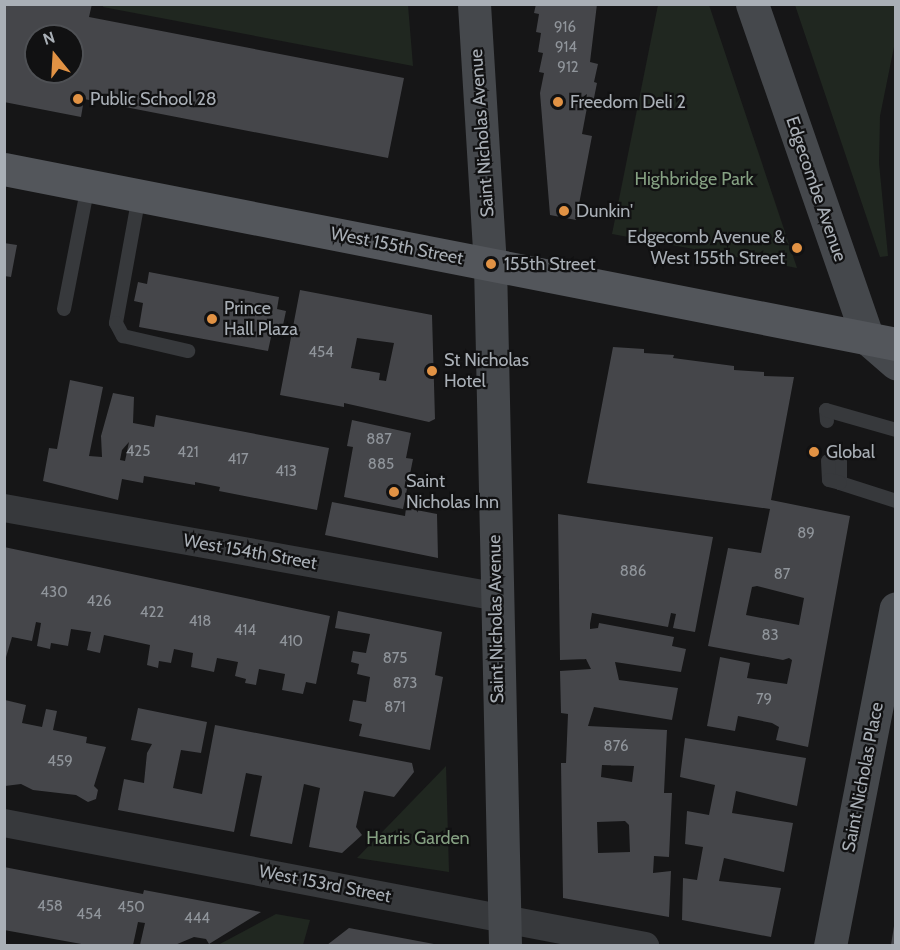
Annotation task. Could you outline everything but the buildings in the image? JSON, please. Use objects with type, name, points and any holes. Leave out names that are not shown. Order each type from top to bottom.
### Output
[{"type":"main road","name":"Saint Nicholas Avenue","points":[[474,4],[490,264],[495,596],[504,932]]},
{"type":"main road","name":"Edgecombe Avenue","points":[[752,4],[882,341]]},
{"type":"main road","name":"West 155th Street","points":[[4,169],[882,341]]},
{"type":"main road","points":[[882,341],[896,363]]},
{"type":"main road","name":"Saint Nicholas Place","points":[[830,945],[896,608]]},
{"type":"street","name":"West 154th Street","points":[[4,508],[495,596]]},
{"type":"street","name":"West 153rd Street","points":[[4,823],[504,932],[645,945]]},
{"type":"lane","points":[[64,309],[88,186]]},
{"type":"lane","points":[[139,196],[116,323],[123,336],[188,351]]},
{"type":"lane","points":[[834,418],[896,430]]},
{"type":"lane","points":[[834,460],[840,483],[896,501]]},
{"type":"green space","points":[[104,4],[408,5],[413,66],[103,7]]},
{"type":"green space","name":"Highbridge Park","points":[[658,5],[709,5],[797,268],[612,234]]},
{"type":"green space","points":[[795,5],[895,5],[895,42],[880,116],[879,163],[888,256],[880,257]]},
{"type":"green space","name":"Harris Garden","points":[[446,766],[449,872],[357,858]]},
{"type":"green space","points":[[276,914],[310,920],[303,945],[218,945]]},
{"type":"place","name":"Public School 28","points":[[78,99]]},
{"type":"place","name":"Freedom Deli 2","points":[[558,102]]},
{"type":"place","name":"Dunkin'","points":[[564,211]]},
{"type":"place","name":"Edgecomb Avenue & West 155th Street","points":[[797,248]]},
{"type":"place","name":"155th Street","points":[[491,264]]},
{"type":"place","name":"Prince Hall Plaza","points":[[212,319]]},
{"type":"place","name":"St Nicholas Hotel","points":[[432,371]]},
{"type":"place","name":"Global","points":[[814,452]]},
{"type":"place","name":"Saint Nicholas Inn","points":[[394,492]]}]
